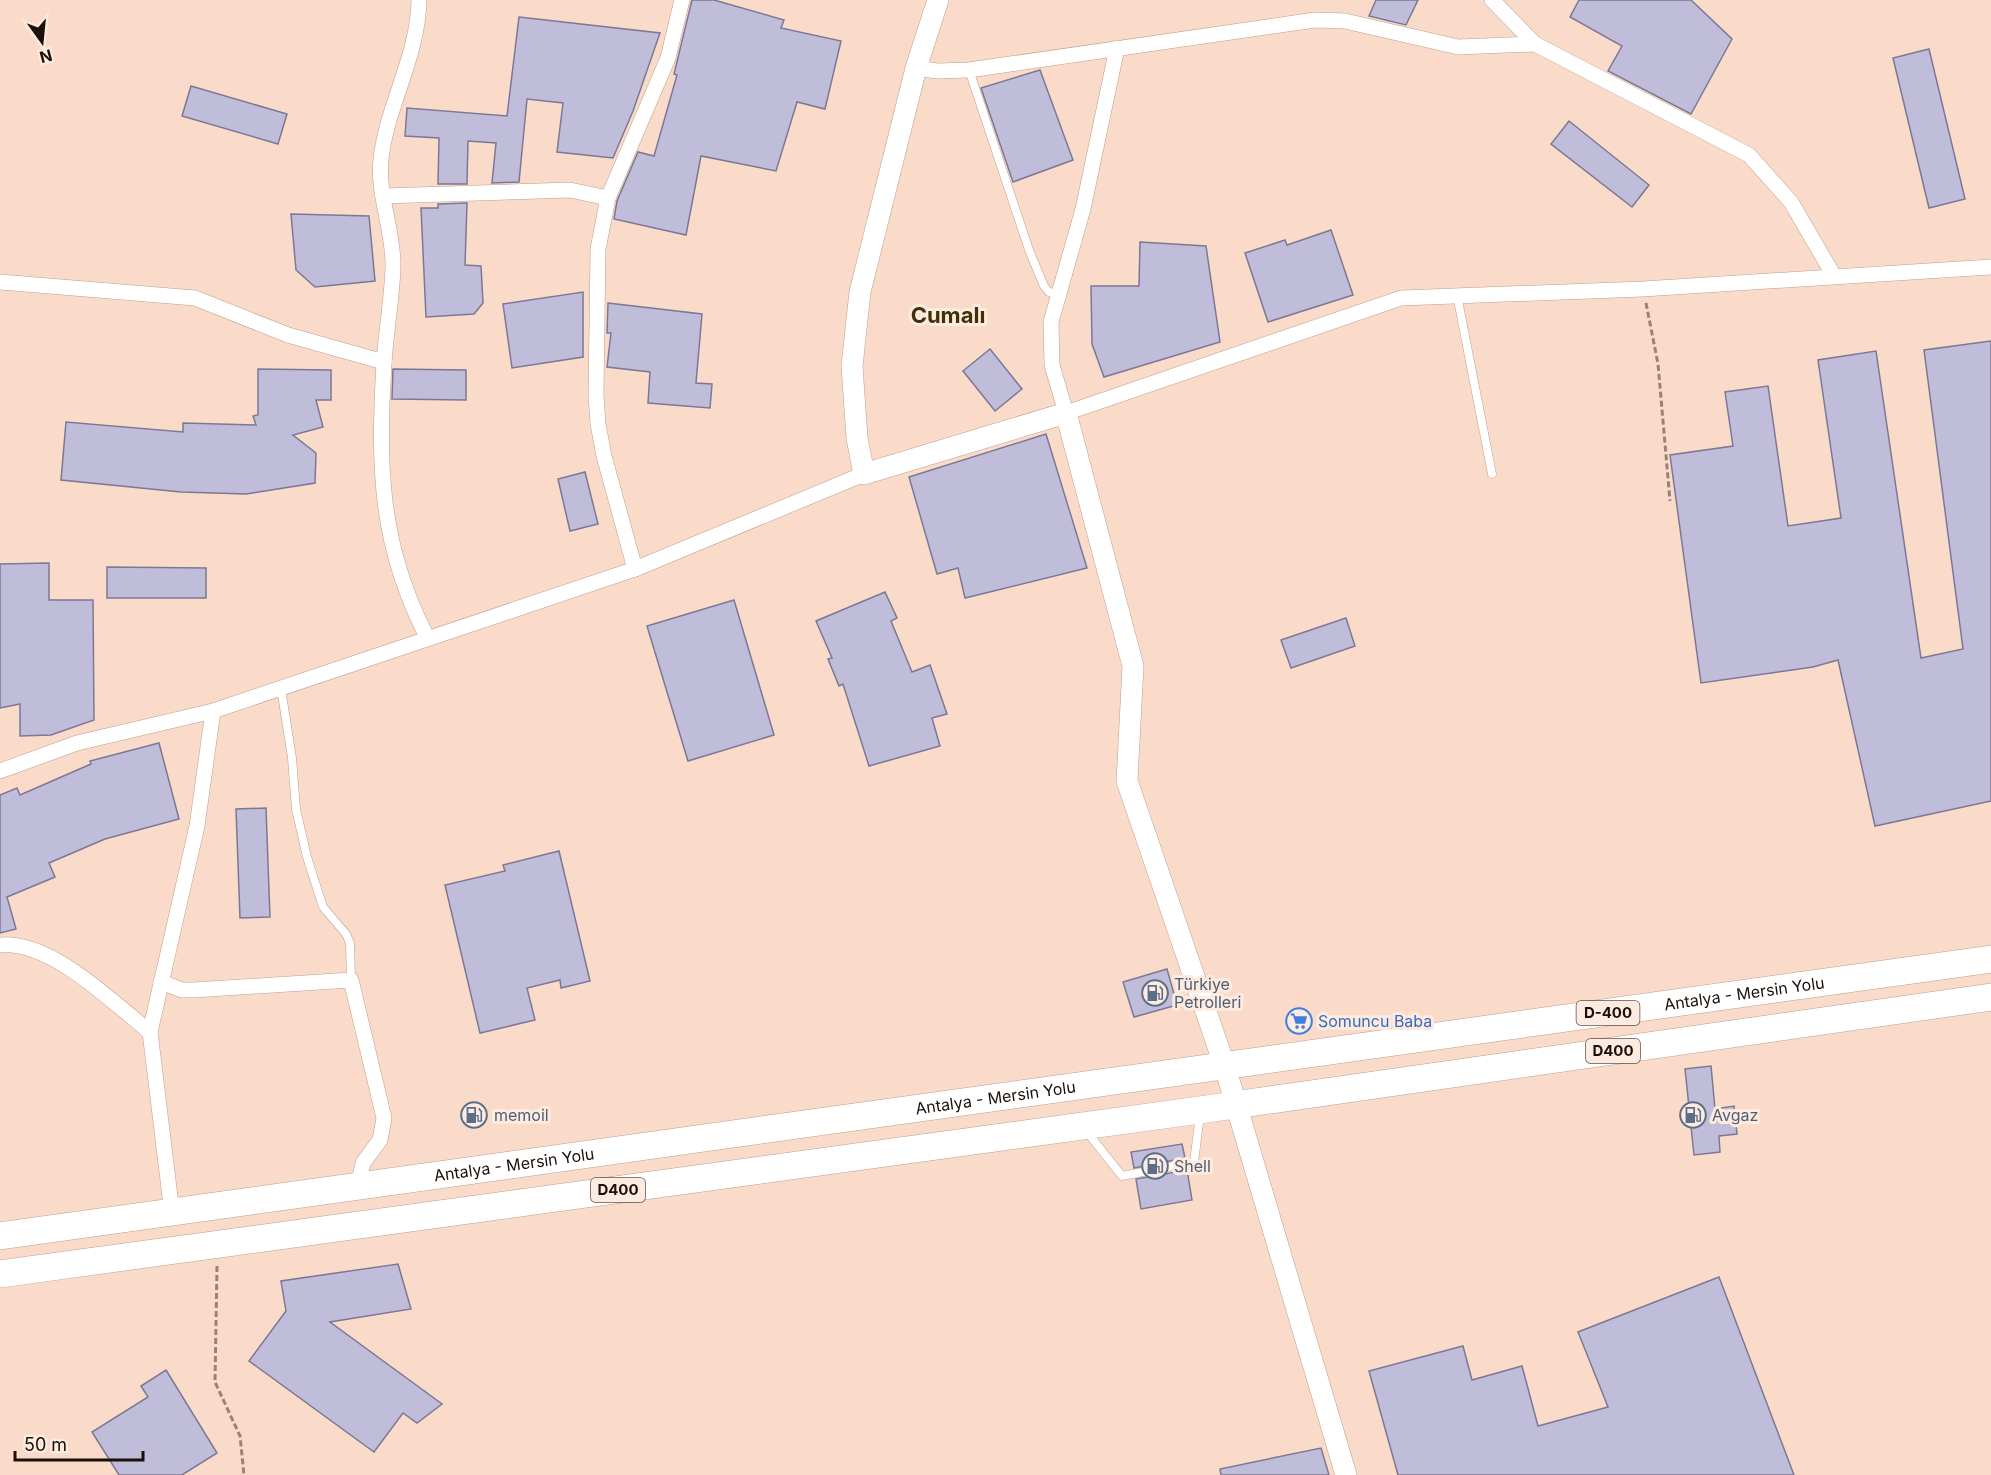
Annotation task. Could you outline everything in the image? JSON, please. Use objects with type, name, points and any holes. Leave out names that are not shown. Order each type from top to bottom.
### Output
[{"type":"highway","name":"Antalya - Mersin Yolu","points":[[0,1236],[1991,959]]},
{"type":"highway","name":"D400","points":[[0,1274],[1200,1110],[1991,997]]},
{"type":"street","points":[[419,0],[409,63],[383,144],[381,161],[383,196],[392,244],[393,267],[384,362],[381,465],[388,534],[403,586],[427,638]]},
{"type":"street","points":[[635,569],[604,456],[596,395],[598,249],[608,198],[668,58],[682,0]]},
{"type":"street","points":[[864,474],[853,401],[854,329],[860,292],[916,68],[939,0]]},
{"type":"street","points":[[1492,0],[1535,44],[1749,155],[1791,202],[1834,276]]},
{"type":"street","points":[[916,68],[937,71],[969,70],[1315,20],[1345,21],[1458,47],[1535,44]]},
{"type":"street","points":[[1117,48],[1083,209],[1057,294],[1051,322],[1052,365],[1133,666],[1127,781],[1225,1067],[1346,1475]]},
{"type":"street","points":[[383,196],[570,190],[608,198]]},
{"type":"street","points":[[0,771],[77,743],[213,711],[635,569],[864,474],[1066,413],[1401,298],[1643,289],[1991,267]]},
{"type":"street","points":[[0,282],[195,298],[288,334],[384,362]]},
{"type":"street","points":[[172,1213],[150,1032],[197,826],[213,711]]},
{"type":"street","points":[[0,945],[26,946],[59,961],[150,1032]]},
{"type":"street","points":[[161,982],[182,990],[194,990],[351,980],[384,1118],[380,1140],[363,1163],[358,1186]]},
{"type":"lane","points":[[969,70],[1029,250],[1044,286],[1049,292],[1057,294]]},
{"type":"lane","points":[[1457,295],[1492,474]]},
{"type":"lane","points":[[281,688],[292,758],[296,809],[305,847],[323,907],[346,934],[350,943],[351,980]]},
{"type":"lane","points":[[1083,1126],[1122,1176],[1194,1162],[1200,1110]]},
{"type":"path","points":[[1643,289],[1658,364],[1670,501]]},
{"type":"path","points":[[217,1245],[215,1382],[240,1436],[244,1475]]},
{"type":"building","points":[[692,0],[714,0],[784,20],[781,28],[841,41],[825,109],[797,102],[776,171],[701,156],[686,235],[614,219],[617,201],[638,152],[654,156],[677,75],[674,74]]},
{"type":"building","points":[[1376,0],[1418,0],[1406,25],[1369,16]]},
{"type":"building","points":[[1579,0],[1691,0],[1732,39],[1691,114],[1608,71],[1622,46],[1570,17]]},
{"type":"building","points":[[519,17],[660,33],[633,111],[613,158],[557,152],[563,103],[527,99],[519,182],[492,183],[496,143],[468,141],[467,184],[438,184],[439,138],[405,136],[407,108],[507,116]]},
{"type":"building","points":[[1929,49],[1965,199],[1929,208],[1893,58]]},
{"type":"building","points":[[1040,70],[1073,160],[1013,182],[981,88]]},
{"type":"building","points":[[191,86],[287,114],[278,144],[182,116]]},
{"type":"building","points":[[1569,121],[1649,185],[1632,207],[1551,144]]},
{"type":"building","points":[[467,203],[465,265],[481,266],[483,303],[474,314],[426,317],[421,208],[438,208],[438,204]]},
{"type":"building","points":[[291,214],[369,216],[375,281],[315,287],[296,270]]},
{"type":"building","points":[[1331,230],[1353,295],[1268,322],[1245,253],[1285,240],[1287,245]]},
{"type":"building","points":[[1140,242],[1206,246],[1220,342],[1104,377],[1092,344],[1091,286],[1139,286]]},
{"type":"building","points":[[583,292],[583,357],[512,368],[503,304]]},
{"type":"building","points":[[608,303],[702,314],[696,383],[712,384],[710,408],[648,403],[650,372],[607,367],[611,333],[607,333]]},
{"type":"building","points":[[1991,341],[1991,801],[1875,826],[1838,660],[1813,667],[1701,683],[1670,455],[1733,446],[1725,392],[1768,386],[1788,526],[1841,518],[1818,360],[1876,351],[1921,658],[1963,649],[1924,350]]},
{"type":"building","points":[[990,349],[1022,389],[995,411],[963,371]]},
{"type":"building","points":[[258,369],[331,370],[331,400],[316,400],[323,427],[293,435],[316,453],[315,483],[246,494],[181,492],[61,480],[66,422],[183,432],[183,423],[256,425],[253,416],[258,415]]},
{"type":"building","points":[[393,369],[466,370],[466,400],[392,399]]},
{"type":"building","points":[[1046,434],[1087,568],[965,598],[958,568],[937,574],[909,477]]},
{"type":"building","points":[[585,472],[598,524],[570,531],[558,479]]},
{"type":"building","points":[[49,563],[49,600],[93,600],[94,720],[51,735],[20,736],[20,704],[0,708],[0,564]]},
{"type":"building","points":[[107,567],[206,568],[206,598],[107,598]]},
{"type":"building","points":[[885,592],[897,618],[891,621],[912,672],[930,665],[947,714],[932,718],[940,746],[869,766],[843,684],[839,686],[828,659],[832,658],[816,621]]},
{"type":"building","points":[[734,600],[774,735],[688,761],[647,626]]},
{"type":"building","points":[[1346,618],[1355,646],[1291,668],[1281,640]]},
{"type":"building","points":[[159,743],[179,819],[105,839],[49,863],[55,877],[7,897],[16,929],[0,933],[0,795],[17,788],[20,795],[91,764],[90,761]]},
{"type":"building","points":[[266,808],[270,917],[240,918],[236,809]]},
{"type":"building","points":[[559,851],[590,981],[561,988],[560,980],[527,988],[535,1020],[480,1033],[445,885],[505,871],[503,865]]},
{"type":"building","points":[[1167,969],[1177,1005],[1134,1017],[1123,982]]},
{"type":"building","points":[[1711,1066],[1715,1109],[1734,1106],[1737,1134],[1719,1136],[1720,1152],[1694,1155],[1685,1069]]},
{"type":"building","points":[[1182,1144],[1185,1158],[1134,1168],[1131,1152]]},
{"type":"building","points":[[1187,1170],[1192,1200],[1141,1209],[1136,1179]]},
{"type":"building","points":[[398,1264],[411,1309],[330,1322],[442,1404],[417,1423],[403,1413],[374,1452],[249,1361],[286,1311],[281,1281]]},
{"type":"building","points":[[1719,1277],[1794,1475],[1398,1475],[1369,1371],[1463,1346],[1472,1380],[1522,1366],[1538,1426],[1608,1407],[1578,1332]]},
{"type":"building","points":[[166,1370],[217,1453],[182,1475],[119,1475],[92,1432],[148,1397],[141,1386]]},
{"type":"building","points":[[1321,1448],[1329,1475],[1221,1475],[1220,1469]]},
{"type":"place","name":"Türkiye Petrolleri","points":[[1155,993]]},
{"type":"place","name":"Somuncu Baba","points":[[1299,1021]]},
{"type":"place","name":"memoil","points":[[474,1115]]},
{"type":"place","name":"Avgaz","points":[[1693,1115]]},
{"type":"place","name":"Shell","points":[[1155,1166]]},
{"type":"district","name":"Cumalı","points":[[948,315]]}]
